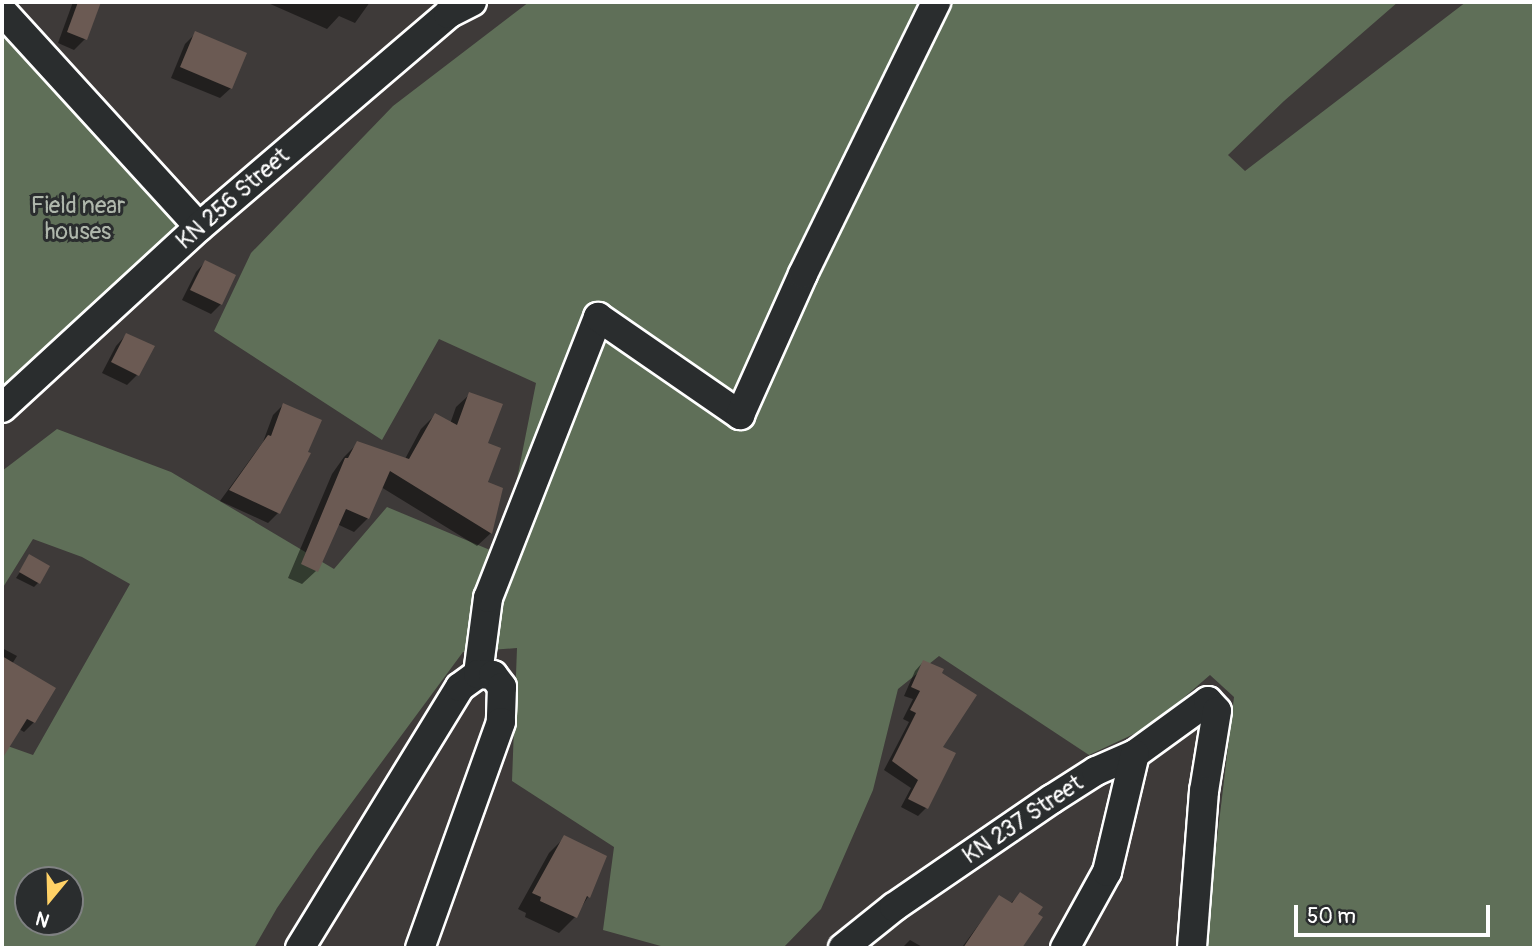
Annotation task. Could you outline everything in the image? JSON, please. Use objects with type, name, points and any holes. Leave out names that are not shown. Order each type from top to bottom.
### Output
[{"type":"street","name":"KN 256 Street","points":[[2,408],[199,227],[448,14],[472,2]]},
{"type":"street","points":[[478,674],[488,598],[598,317],[740,415],[803,274],[936,2]]},
{"type":"street","points":[[2,11],[199,227]]},
{"type":"street","points":[[300,948],[460,687],[478,674],[493,675],[502,687],[501,722],[420,948]]},
{"type":"street","name":"KN 237 Street","points":[[842,948],[894,907],[1052,799],[1096,771],[1135,754],[1208,701],[1217,711],[1204,791],[1192,948]]},
{"type":"street","points":[[1065,948],[1107,872],[1135,754]]},
{"type":"green space","points":[[529,2],[1398,2],[1284,101],[1228,155],[1245,171],[1466,2],[1534,2],[1534,948],[1204,948],[1234,697],[1210,675],[1151,726],[1089,755],[939,656],[898,689],[873,790],[821,909],[783,948],[668,948],[603,930],[614,847],[512,781],[517,648],[463,652],[316,851],[277,908],[254,948],[2,948],[2,744],[33,755],[130,584],[82,557],[33,539],[2,589],[2,471],[57,429],[171,472],[334,569],[387,507],[502,555],[536,383],[439,339],[382,440],[214,331],[251,253],[393,106]]},
{"type":"green space","name":"Field near houses","points":[[2,31],[186,222],[2,399]]},
{"type":"building","points":[[78,2],[101,2],[87,40],[67,32]]},
{"type":"building","points":[[195,31],[247,53],[232,89],[180,67]]},
{"type":"building","points":[[205,260],[236,275],[222,305],[190,290]]},
{"type":"building","points":[[126,333],[155,346],[139,376],[111,362]]},
{"type":"building","points":[[469,392],[503,404],[488,443],[501,448],[488,482],[503,488],[492,534],[390,471],[369,519],[346,509],[318,572],[301,564],[345,458],[348,458],[357,441],[409,459],[435,413],[457,425]]},
{"type":"building","points":[[283,403],[322,420],[308,452],[311,453],[280,514],[229,490],[268,435],[271,436]]},
{"type":"building","points":[[29,554],[50,566],[40,584],[19,572]]},
{"type":"building","points":[[2,656],[56,688],[35,723],[27,719],[2,759]]},
{"type":"building","points":[[923,660],[944,669],[942,673],[977,695],[943,747],[956,753],[928,809],[908,799],[918,780],[892,761],[916,713],[910,710],[920,691],[911,687]]},
{"type":"building","points":[[564,835],[607,856],[590,898],[587,896],[577,918],[540,901],[541,897],[532,893]]},
{"type":"building","points":[[1020,892],[1043,907],[1038,914],[1043,917],[1022,948],[963,948],[999,895],[1012,903]]}]
